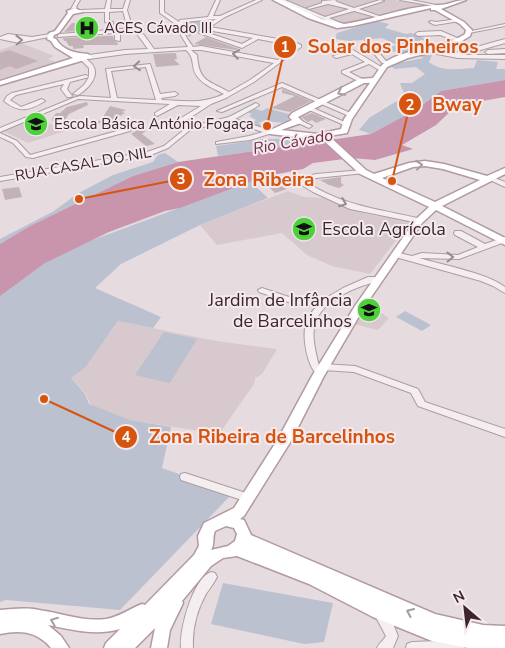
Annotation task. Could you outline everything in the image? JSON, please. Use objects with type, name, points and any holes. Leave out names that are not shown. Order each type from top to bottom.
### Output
[{"type":"main road","points":[[76,11],[80,0]]},
{"type":"main road","points":[[83,56],[57,46],[55,36],[85,0]]},
{"type":"main road","points":[[276,0],[310,12],[338,26],[463,0]]},
{"type":"main road","points":[[432,6],[455,0]]},
{"type":"main road","points":[[270,132],[326,137],[344,130],[348,119],[385,66],[413,53],[428,51],[461,41],[469,32],[465,25],[432,6]]},
{"type":"main road","points":[[0,82],[83,56]]},
{"type":"main road","points":[[270,132],[296,118],[309,108],[362,81],[376,80]]},
{"type":"main road","points":[[326,137],[361,170],[372,177],[504,240]]},
{"type":"main road","points":[[372,177],[385,176],[401,168],[426,164],[496,176]]},
{"type":"main road","points":[[112,648],[188,572],[237,529],[248,498],[284,440],[322,369],[377,279],[418,221],[435,206],[496,176]]},
{"type":"main road","points":[[124,648],[183,589],[206,562],[213,549],[206,531],[214,523],[237,529],[423,618],[456,628],[505,633]]},
{"type":"main road","points":[[237,529],[314,579],[379,612],[432,634],[505,645]]},
{"type":"main road","points":[[160,648],[159,638],[164,622],[183,589]]},
{"type":"main road","points":[[0,617],[28,614],[63,625],[93,630],[115,627],[137,616],[155,601],[163,599]]},
{"type":"main road","points":[[0,627],[24,624],[35,626],[55,638],[61,648]]},
{"type":"street","points":[[109,0],[107,10],[108,22],[111,22],[118,40]]},
{"type":"street","points":[[34,39],[8,36],[2,38],[17,41],[131,30],[125,10],[128,0]]},
{"type":"street","points":[[162,0],[162,12],[180,25]]},
{"type":"street","points":[[210,18],[218,0]]},
{"type":"street","points":[[203,30],[223,16],[259,0]]},
{"type":"street","points":[[286,0],[283,1],[343,25],[362,22]]},
{"type":"street","points":[[327,19],[357,11],[383,0]]},
{"type":"street","points":[[402,0],[432,6]]},
{"type":"street","points":[[310,12],[325,1],[333,1],[377,17]]},
{"type":"street","points":[[76,11],[125,10]]},
{"type":"street","points":[[167,16],[210,18]]},
{"type":"street","points":[[223,16],[183,20],[180,25],[181,32],[194,55],[197,72],[201,80],[228,94]]},
{"type":"street","points":[[431,22],[434,24],[458,20]]},
{"type":"street","points":[[491,28],[483,24],[498,21],[505,25]]},
{"type":"street","points":[[469,32],[505,25]]},
{"type":"street","points":[[203,30],[258,37],[300,46],[280,62],[182,121],[188,129],[230,120],[256,105]]},
{"type":"street","points":[[203,30],[242,46],[258,37]]},
{"type":"street","points":[[418,34],[441,32],[461,41]]},
{"type":"street","points":[[140,34],[145,38],[150,49]]},
{"type":"street","points":[[455,55],[505,41]]},
{"type":"street","points":[[367,42],[384,62],[385,66]]},
{"type":"street","points":[[83,56],[150,49],[207,48],[280,62]]},
{"type":"street","points":[[83,56],[150,49]]},
{"type":"street","points":[[428,51],[473,58],[505,57]]},
{"type":"street","points":[[487,52],[505,51]]},
{"type":"street","points":[[336,56],[353,52],[369,62],[385,66]]},
{"type":"street","points":[[1,133],[75,96],[86,87],[93,74],[93,69],[83,56]]},
{"type":"street","points":[[362,81],[344,72],[369,62]]},
{"type":"street","points":[[114,99],[108,70],[148,65],[159,99]]},
{"type":"street","points":[[42,101],[22,109],[7,101],[14,94],[86,77]]},
{"type":"street","points":[[68,81],[65,87],[75,96],[211,103],[230,120],[270,132]]},
{"type":"street","points":[[220,111],[282,85],[348,119]]},
{"type":"street","points":[[159,99],[175,94]]},
{"type":"street","points":[[157,114],[178,102]]},
{"type":"street","points":[[309,108],[334,119],[348,119]]},
{"type":"street","points":[[296,118],[309,126]]},
{"type":"street","name":"RUA CASAL DO NIL","points":[[3,179],[149,154],[166,147],[188,129]]},
{"type":"street","points":[[1,133],[16,142],[30,156],[128,130]]},
{"type":"street","points":[[218,143],[250,138],[270,132]]},
{"type":"street","points":[[287,187],[300,181],[324,175],[361,170]]},
{"type":"street","points":[[0,172],[3,179]]},
{"type":"street","points":[[496,176],[505,185]]},
{"type":"street","points":[[300,181],[315,192],[354,207],[418,221]]},
{"type":"street","points":[[458,233],[485,247]]},
{"type":"street","points":[[414,258],[418,255],[459,257],[504,240]]},
{"type":"street","points":[[395,254],[484,279],[496,284],[505,291]]},
{"type":"street","points":[[377,279],[355,286],[321,304],[314,315],[308,340],[315,367],[322,369],[354,369],[377,376],[415,391],[421,404],[505,434]]},
{"type":"street","points":[[262,290],[296,302],[321,304]]},
{"type":"street","points":[[184,477],[248,498]]},
{"type":"street","points":[[187,648],[186,631],[203,586],[211,576]]},
{"type":"street","points":[[379,612],[392,636],[388,645],[383,648]]},
{"type":"street","points":[[412,648],[438,647],[469,641]]},
{"type":"shaded area","points":[[279,0],[395,0],[424,5],[422,7],[378,14],[353,24],[337,25]]},
{"type":"shaded area","points":[[217,18],[189,37],[183,32],[184,22]]},
{"type":"shaded area","points":[[377,21],[389,24],[385,28],[406,34],[411,33],[426,39],[406,44],[420,50],[400,54],[397,51],[393,52],[390,47],[397,45],[382,38],[350,41],[335,39],[337,33]]},
{"type":"shaded area","points":[[21,43],[54,56],[48,59],[56,62],[0,79],[0,50]]},
{"type":"shaded area","points":[[420,55],[432,55],[429,62],[439,67],[450,69],[474,68],[477,60],[498,62],[496,69],[505,69],[505,80],[441,91],[417,109],[371,134],[359,130],[369,118],[405,96],[400,83],[412,83],[425,74],[416,67],[395,69],[389,65],[423,58]]},
{"type":"shaded area","points":[[505,80],[505,97],[465,104],[453,109],[436,125],[402,145],[413,149],[375,160],[352,158],[313,163],[303,169],[263,177],[180,208],[165,211],[109,232],[45,263],[0,296],[0,244],[30,226],[133,176],[178,162],[371,134],[417,109],[441,91]]},
{"type":"shaded area","points":[[253,108],[262,111],[267,108],[292,115],[287,118],[291,121],[258,123],[269,129],[252,124],[256,120],[249,116],[252,114],[247,112]]},
{"type":"shaded area","name":"Escola Básica António Fogaça","points":[[37,117],[65,131],[28,143],[3,131]]},
{"type":"shaded area","points":[[323,138],[327,141],[218,156],[216,146],[264,139]]},
{"type":"shaded area","points":[[165,153],[178,162],[133,176],[30,226],[0,244],[0,239],[54,211],[77,194],[113,175],[153,162],[158,155]]},
{"type":"shaded area","points":[[263,177],[254,185],[268,198],[200,225],[121,264],[95,288],[161,317],[153,328],[118,321],[85,368],[71,378],[85,394],[89,404],[130,420],[171,427],[162,468],[233,493],[120,610],[6,600],[0,602],[0,292],[36,261]]},
{"type":"shaded area","name":"Escola Agrícola","points":[[288,191],[304,197],[323,198],[366,214],[411,221],[370,274],[332,266],[307,255],[282,233],[217,245],[200,225]]},
{"type":"shaded area","name":"Jardim de Infância de Barcelinhos","points":[[366,303],[389,318],[378,330],[354,324]]},
{"type":"shaded area","points":[[405,311],[431,325],[422,331],[396,317]]},
{"type":"shaded area","points":[[118,321],[216,341],[277,349],[262,374],[255,378],[254,384],[219,434],[130,420],[92,407],[85,393],[71,378],[85,368]]},
{"type":"shaded area","points":[[164,332],[197,339],[170,383],[135,375]]},
{"type":"shaded area","points":[[223,583],[333,603],[324,642],[304,644],[211,624]]},
{"type":"building","name":"ACES Cávado III","points":[[72,23],[96,24],[92,30],[64,32]]},
{"type":"building","points":[[113,36],[114,41],[118,45],[83,45],[84,48],[73,49],[73,46],[69,46],[63,38]]},
{"type":"building","points":[[206,37],[239,49],[194,44]]},
{"type":"building","points":[[9,50],[38,61],[16,69],[10,66],[0,70],[0,53]]},
{"type":"building","points":[[176,53],[177,59],[174,59],[180,65],[156,67],[153,54]]},
{"type":"building","points":[[282,89],[311,101],[290,112],[271,108],[295,96],[282,93]]},
{"type":"building","points":[[87,102],[88,105],[69,114],[66,118],[70,122],[59,125],[57,122],[53,123],[52,118],[56,113],[60,113],[67,107]]},
{"type":"building","points":[[110,106],[126,110],[122,112],[125,113],[105,125],[96,122],[101,120]]},
{"type":"building","points":[[312,113],[326,119],[316,123],[312,120],[308,122],[301,117]]},
{"type":"building","points":[[140,128],[146,131],[142,134],[155,144],[146,146],[131,134]]},
{"type":"building","points":[[341,177],[341,183],[344,185],[339,188],[320,180]]},
{"type":"building","points":[[275,180],[287,189],[275,193],[265,183]]},
{"type":"building","points":[[19,187],[22,197],[5,200],[2,189]]},
{"type":"place","name":"ACES Cávado III","points":[[87,28]]},
{"type":"place","name":"Escola Básica António Fogaça","points":[[36,124]]},
{"type":"place","name":"Solar dos Pinheiros","points":[[267,126]]},
{"type":"place","name":"Bway","points":[[392,181]]},
{"type":"place","name":"Zona Ribeira","points":[[79,199]]},
{"type":"place","name":"Escola Agrícola","points":[[304,229]]},
{"type":"place","name":"Jardim de Infância de Barcelinhos","points":[[369,310]]},
{"type":"place","name":"Zona Ribeira de Barcelinhos","points":[[44,399]]},
{"type":"water label","name":"Rio Cávado","points":[[293,142]]}]
